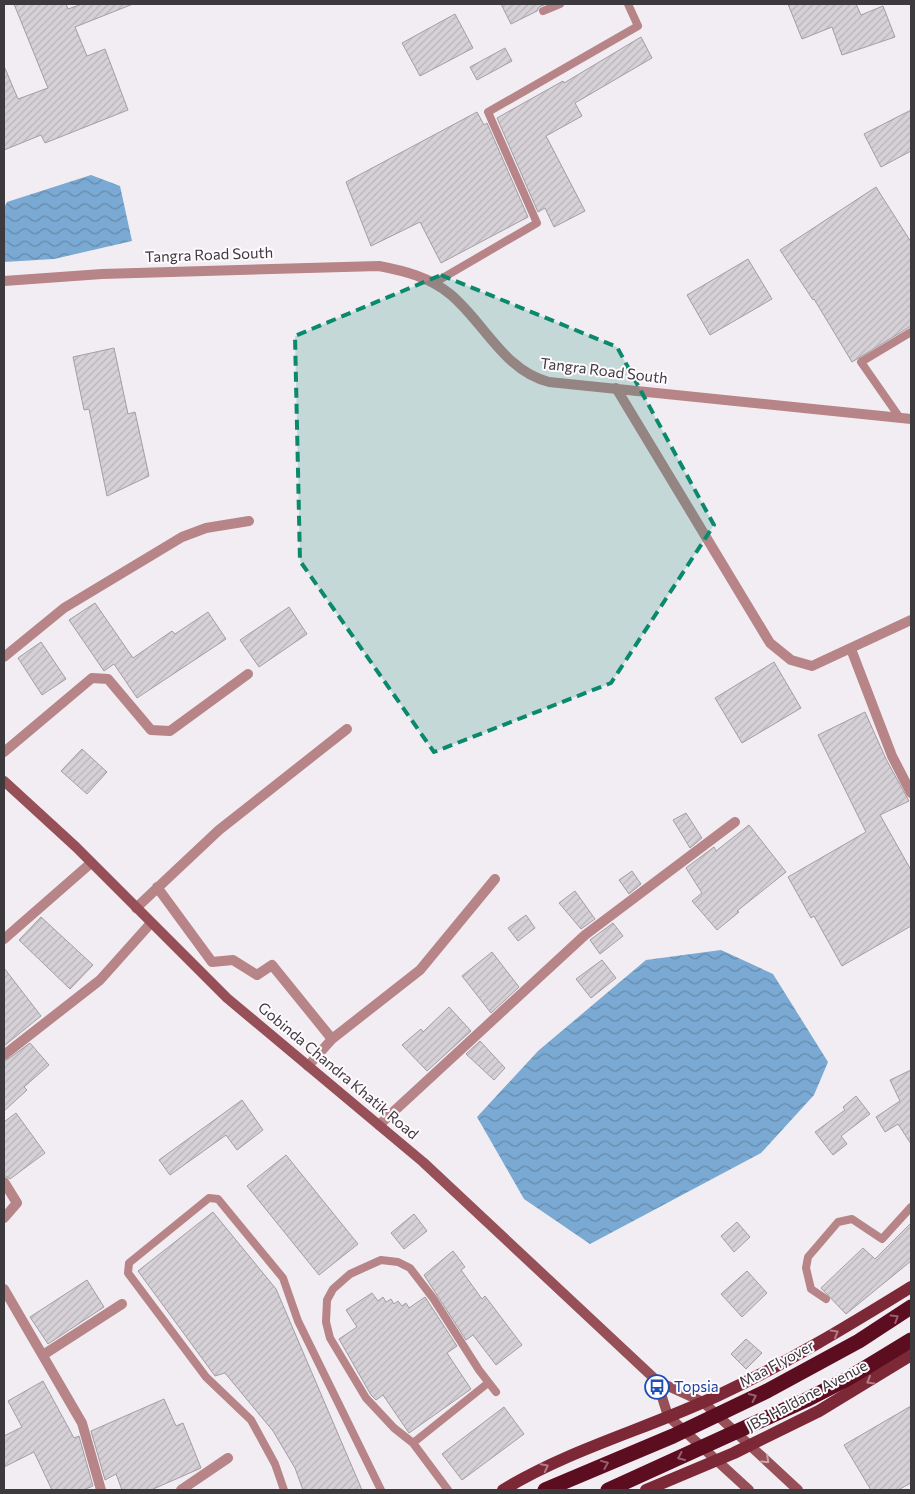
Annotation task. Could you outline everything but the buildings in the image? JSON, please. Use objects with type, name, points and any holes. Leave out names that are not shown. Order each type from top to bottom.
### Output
[{"type":"highway","name":"Maa Flyover","points":[[544,1490],[673,1436],[767,1391],[859,1341],[911,1307]]},
{"type":"highway","points":[[608,1490],[806,1400],[847,1379],[911,1340]]},
{"type":"main road","name":"Gobinda Chandra Khatik Road","points":[[4,781],[91,862],[227,998],[423,1162],[657,1381]]},
{"type":"main road","points":[[502,1490],[564,1457],[703,1402],[780,1365],[911,1287]]},
{"type":"main road","name":"JBS Haldane Avenue","points":[[646,1490],[716,1461],[819,1411],[911,1356]]},
{"type":"main road","points":[[657,1381],[703,1402],[798,1490]]},
{"type":"main road","points":[[657,1381],[668,1416],[749,1490]]},
{"type":"street","name":"Tangra Road South","points":[[4,281],[102,274],[379,266],[413,273],[434,283],[451,295],[518,368],[534,379],[911,419]]},
{"type":"street","points":[[616,388],[770,643],[791,660],[812,666],[911,620]]},
{"type":"street","points":[[4,658],[64,608],[182,537],[206,528],[249,521]]},
{"type":"street","points":[[852,649],[892,756],[911,793]]},
{"type":"street","points":[[4,752],[92,678],[108,679],[151,730],[170,731],[248,674]]},
{"type":"street","points":[[136,908],[219,830],[347,729]]},
{"type":"street","points":[[379,1125],[585,935],[735,822]]},
{"type":"street","points":[[4,939],[91,862]]},
{"type":"street","points":[[308,1066],[332,1039],[420,970],[495,879]]},
{"type":"street","points":[[157,887],[212,962],[233,960],[257,975],[272,965],[332,1039]]},
{"type":"street","points":[[4,1055],[100,980],[151,923]]},
{"type":"street","points":[[4,1182],[17,1203],[4,1218]]},
{"type":"street","points":[[4,1288],[82,1423],[101,1490]]},
{"type":"street","points":[[42,1355],[122,1304]]},
{"type":"street","points":[[181,1490],[228,1458]]},
{"type":"lane","points":[[543,12],[560,4]]},
{"type":"lane","points":[[434,283],[537,223],[488,112],[638,26],[628,4]]},
{"type":"lane","points":[[900,418],[861,362],[911,332]]},
{"type":"lane","points":[[284,1490],[274,1464],[251,1420],[206,1377],[128,1273],[129,1263],[209,1198],[218,1199],[283,1278],[298,1321],[381,1490]]},
{"type":"lane","points":[[826,1299],[811,1289],[807,1262],[808,1257],[838,1222],[852,1219],[882,1239],[911,1207]]},
{"type":"lane","points":[[448,1490],[413,1443],[394,1428],[366,1398],[330,1338],[326,1322],[327,1300],[340,1282],[350,1274],[381,1260],[398,1262],[410,1268],[433,1298],[488,1383],[496,1392]]},
{"type":"lane","points":[[413,1443],[488,1383]]},
{"type":"highlighted area","points":[[441,275],[617,347],[714,525],[611,683],[434,752],[300,561],[295,336]]},
{"type":"water","points":[[91,175],[120,186],[132,241],[54,259],[4,262],[4,208],[7,202]]},
{"type":"water","points":[[721,950],[773,974],[828,1062],[814,1095],[761,1153],[590,1244],[524,1199],[477,1117],[538,1051],[646,960]]},
{"type":"place","name":"Topsia","points":[[657,1387]]}]
